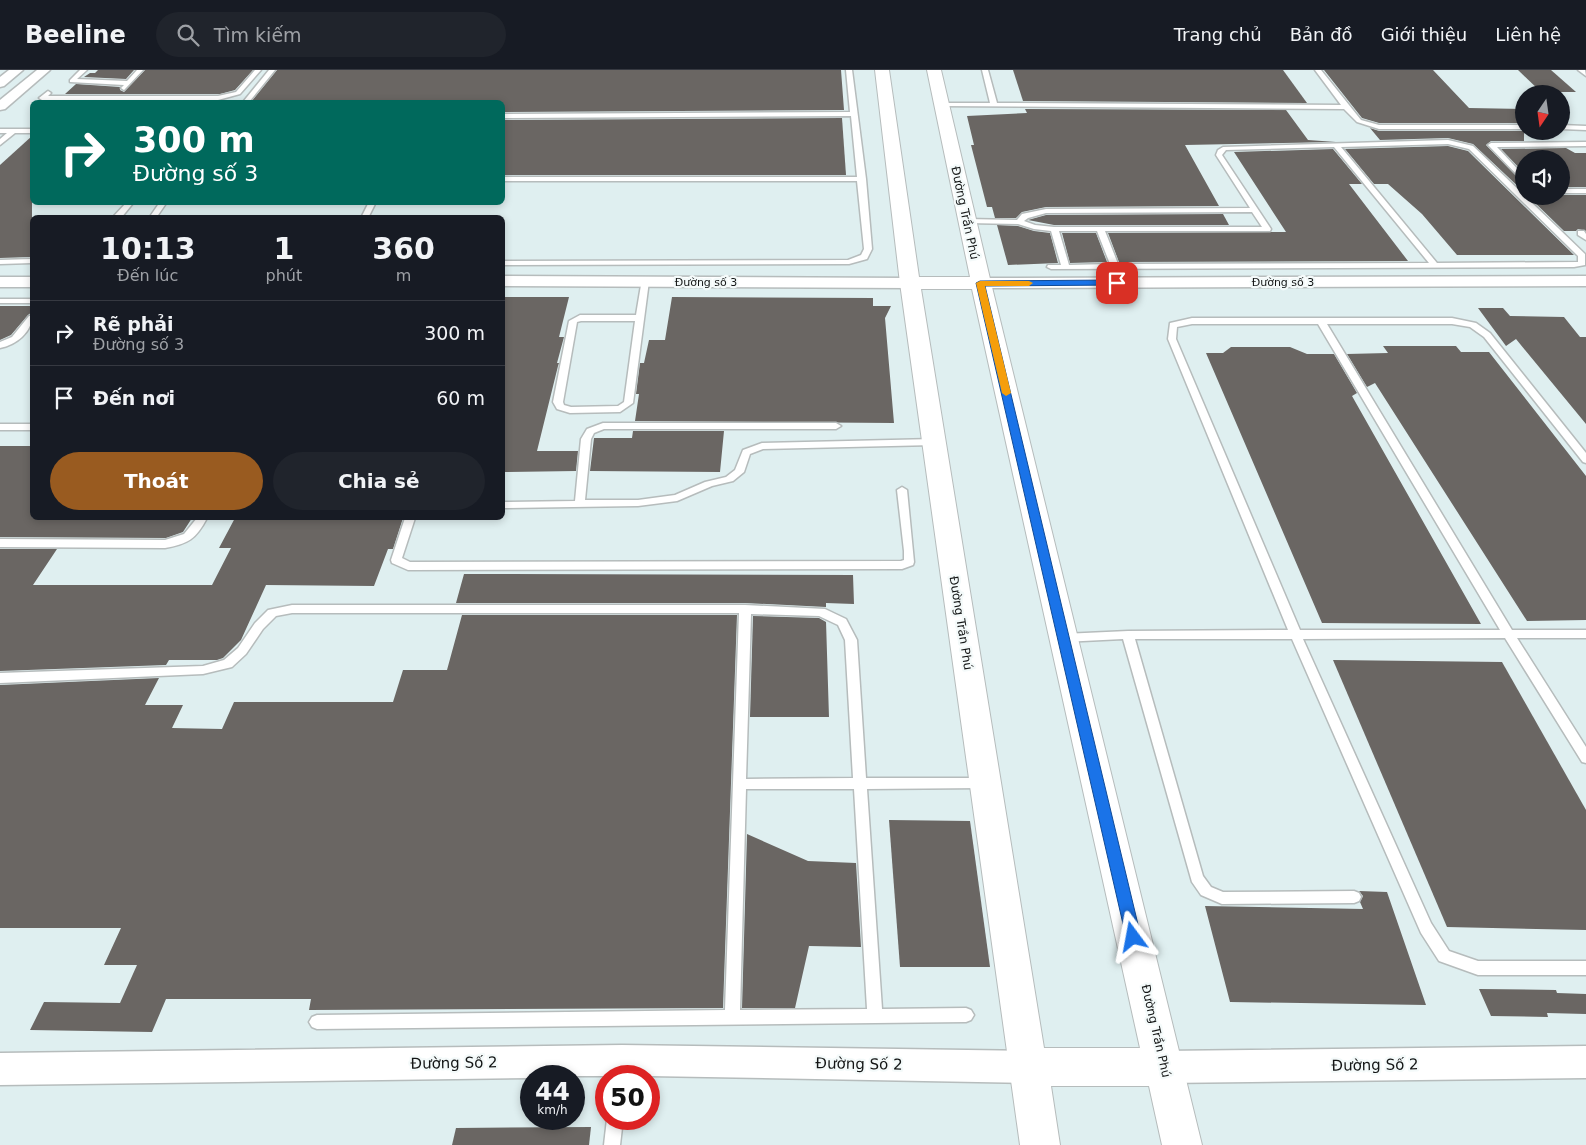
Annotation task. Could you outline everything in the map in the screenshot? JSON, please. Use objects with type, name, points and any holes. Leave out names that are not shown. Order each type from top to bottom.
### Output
[{"type":"main road","name":"Đường Trần Phú","points":[[882,70],[910,283],[1040,1145]]},
{"type":"main road","name":"Đường Trần Phú","points":[[934,70],[980,283],[1182,1145]]},
{"type":"main road","points":[[910,283],[980,283]]},
{"type":"main road","points":[[1028,1067],[1164,1068]]},
{"type":"street","points":[[0,84],[17,70]]},
{"type":"street","points":[[0,106],[44,70]]},
{"type":"street","name":"Đường số 3","points":[[505,281],[910,283]]},
{"type":"street","name":"Đường số 3","points":[[980,283],[1586,281]]},
{"type":"street","points":[[0,282],[30,282]]},
{"type":"street","name":"Đường Số 2","points":[[1164,1068],[1586,1062]]},
{"type":"street","name":"Đường Số 2","points":[[660,1069],[1028,1067]]},
{"type":"street","name":"Đường Số 2","points":[[0,1069],[595,1069]]},
{"type":"lane","points":[[84,70],[72,81],[129,83]]},
{"type":"lane","points":[[114,98],[140,70]]},
{"type":"lane","points":[[48,92],[42,98],[227,96],[238,93],[258,70]]},
{"type":"lane","points":[[248,100],[272,70]]},
{"type":"lane","points":[[505,264],[849,262],[864,257],[868,249],[849,70]]},
{"type":"lane","points":[[985,70],[994,106]]},
{"type":"lane","points":[[1318,70],[1359,121],[1379,127],[1515,127]]},
{"type":"lane","points":[[1581,70],[1586,74]]},
{"type":"lane","points":[[942,106],[1346,107]]},
{"type":"lane","points":[[505,116],[855,114]]},
{"type":"lane","points":[[1570,128],[1586,128]]},
{"type":"lane","points":[[0,131],[30,131]]},
{"type":"lane","points":[[0,143],[13,131]]},
{"type":"lane","points":[[967,221],[1019,222],[1034,227],[1054,229],[1267,229],[1219,155],[1220,151],[1225,148],[1448,142],[1471,147],[1582,256],[1582,263],[1574,266],[1051,267]]},
{"type":"lane","points":[[1515,170],[1491,145],[1586,144]]},
{"type":"lane","points":[[1336,145],[1435,266]]},
{"type":"lane","points":[[505,179],[862,179]]},
{"type":"lane","points":[[1570,191],[1586,191]]},
{"type":"lane","points":[[119,215],[129,205]]},
{"type":"lane","points":[[1019,222],[1025,216],[1046,211],[1256,210]]},
{"type":"lane","points":[[1054,229],[1066,267]]},
{"type":"lane","points":[[1100,229],[1115,267]]},
{"type":"lane","points":[[0,262],[30,261]]},
{"type":"lane","points":[[640,318],[580,318],[573,321],[558,402],[560,407],[570,410],[620,409],[626,407],[628,403],[640,318],[645,281]]},
{"type":"lane","points":[[0,301],[30,301]]},
{"type":"lane","points":[[0,345],[5,345],[16,338],[30,320]]},
{"type":"lane","points":[[1586,460],[1487,335],[1473,325],[1452,321],[1192,321],[1173,325],[1172,338],[1296,636],[1426,928],[1444,956],[1478,968],[1586,968]]},
{"type":"lane","points":[[1321,321],[1508,635],[1586,758]]},
{"type":"lane","points":[[580,504],[586,440],[590,431],[603,426],[836,426]]},
{"type":"lane","points":[[0,427],[30,427]]},
{"type":"lane","points":[[505,506],[638,503],[677,498],[734,476],[739,472],[746,452],[762,446],[934,442]]},
{"type":"lane","points":[[409,520],[396,560],[408,566],[902,565],[909,562],[902,490]]},
{"type":"lane","points":[[0,543],[165,544],[182,541],[194,534],[201,520]]},
{"type":"lane","points":[[0,678],[139,671],[203,670],[228,664],[242,651],[259,626],[272,613],[292,609],[745,609],[821,612],[842,622],[851,640],[875,1016]]},
{"type":"lane","points":[[732,1018],[745,609]]},
{"type":"lane","points":[[1063,638],[1128,635],[1586,634]]},
{"type":"lane","points":[[1128,635],[1197,878],[1206,891],[1222,898],[1354,897]]},
{"type":"lane","points":[[740,784],[985,783]]},
{"type":"lane","points":[[318,1022],[966,1015]]},
{"type":"lane","points":[[612,1145],[614,1130]]},
{"type":"shaded area","points":[[0,70],[1586,70],[1586,1145],[0,1145]]},
{"type":"building","points":[[98,70],[134,70],[126,79],[84,77]]},
{"type":"building","points":[[145,70],[253,70],[235,90],[220,94],[65,94],[76,84],[120,87],[120,90],[124,92]]},
{"type":"building","points":[[277,70],[841,70],[844,110],[505,112],[505,100],[253,100]]},
{"type":"building","points":[[1013,70],[1283,70],[1307,103],[1023,101]]},
{"type":"building","points":[[1324,70],[1433,70],[1469,108],[1515,109],[1515,123],[1379,123],[1362,118]]},
{"type":"building","points":[[1518,70],[1551,70],[1568,85],[1534,85]]},
{"type":"building","points":[[1570,87],[1576,92],[1570,92]]},
{"type":"building","points":[[1025,109],[1286,110],[1308,140],[1336,142],[1185,145],[1219,206],[1046,207],[1022,212],[1016,218],[995,218],[992,207],[987,207],[971,145],[974,145],[967,116],[1027,113]]},
{"type":"building","points":[[842,118],[846,175],[505,175],[505,120]]},
{"type":"building","points":[[1370,128],[1379,131],[1515,131],[1515,140],[1524,141],[1491,141],[1486,145],[1515,175],[1515,184],[1473,144],[1448,138],[1380,140]]},
{"type":"building","points":[[30,138],[30,205],[32,205],[32,215],[30,215],[30,257],[0,258],[0,165]]},
{"type":"building","points":[[1448,146],[1468,151],[1515,197],[1515,205],[1523,205],[1574,255],[1457,255],[1422,214],[1388,184],[1374,184],[1345,149]]},
{"type":"building","points":[[1566,148],[1570,150],[1515,150],[1515,164],[1501,149]]},
{"type":"building","points":[[1333,149],[1362,184],[1349,184],[1408,261],[1119,262],[1108,233],[1286,232],[1234,152]]},
{"type":"building","points":[[1570,150],[1575,153],[1586,153],[1586,187],[1570,187]]},
{"type":"building","points":[[1570,195],[1586,195],[1586,231],[1578,229],[1576,231],[1564,231],[1537,205],[1570,205]]},
{"type":"building","points":[[1223,214],[1229,225],[1054,225],[1028,220],[1046,215]]},
{"type":"building","points":[[997,225],[1018,226],[1050,233],[1058,263],[1008,265]]},
{"type":"building","points":[[1062,233],[1096,233],[1107,262],[1070,263]]},
{"type":"building","points":[[505,297],[569,297],[559,337],[564,337],[557,363],[559,363],[537,451],[578,451],[576,471],[505,472]]},
{"type":"building","points":[[672,297],[873,298],[873,306],[891,306],[885,318],[894,423],[635,421],[639,394],[636,394],[640,363],[644,363],[649,340],[665,340]]},
{"type":"building","points":[[0,306],[30,306],[30,314],[11,335],[0,340]]},
{"type":"building","points":[[1478,308],[1503,308],[1510,316],[1564,317],[1580,337],[1586,337],[1586,424],[1516,339],[1506,346]]},
{"type":"building","points":[[1383,346],[1456,346],[1461,352],[1489,352],[1586,476],[1586,620],[1527,621],[1375,383],[1367,387],[1347,354],[1388,353]]},
{"type":"building","points":[[1231,347],[1290,347],[1307,354],[1334,354],[1357,393],[1352,396],[1481,624],[1322,623],[1206,353],[1223,353]]},
{"type":"building","points":[[633,431],[724,431],[720,472],[590,471],[594,438],[632,438]]},
{"type":"building","points":[[0,446],[30,446],[30,520],[191,520],[183,532],[166,538],[0,537]]},
{"type":"building","points":[[234,520],[402,520],[393,549],[388,549],[374,586],[266,585],[241,640],[223,658],[217,660],[169,660],[166,665],[0,671],[0,549],[57,549],[33,585],[212,585],[231,548],[219,548]]},
{"type":"building","points":[[464,574],[853,575],[854,604],[826,603],[826,607],[745,603],[456,603]]},
{"type":"building","points":[[462,615],[737,615],[723,1008],[309,1010],[311,999],[166,999],[152,1032],[30,1030],[44,1002],[120,1003],[137,965],[104,965],[121,928],[0,928],[0,685],[159,678],[145,705],[183,705],[172,728],[222,729],[234,702],[393,702],[403,670],[447,670]]},
{"type":"building","points":[[753,616],[819,618],[826,622],[829,717],[750,717]]},
{"type":"building","points":[[1333,660],[1502,662],[1586,810],[1586,930],[1447,927]]},
{"type":"building","points":[[889,820],[970,821],[990,967],[900,967]]},
{"type":"building","points":[[747,834],[808,861],[856,863],[861,947],[809,946],[795,1008],[742,1008]]},
{"type":"building","points":[[1359,891],[1387,892],[1426,1005],[1230,1002],[1205,906],[1363,909],[1360,902],[1363,896]]},
{"type":"building","points":[[1479,989],[1556,990],[1557,993],[1586,994],[1586,1014],[1547,1013],[1548,1017],[1491,1016]]},
{"type":"building","points":[[585,1127],[591,1127],[589,1145],[452,1145],[456,1128],[585,1130]]},
{"type":"slow traffic","points":[[1006,393],[980,283],[1029,283]]},
{"type":"route","points":[[1117,283],[980,283],[1133,937]]}]
